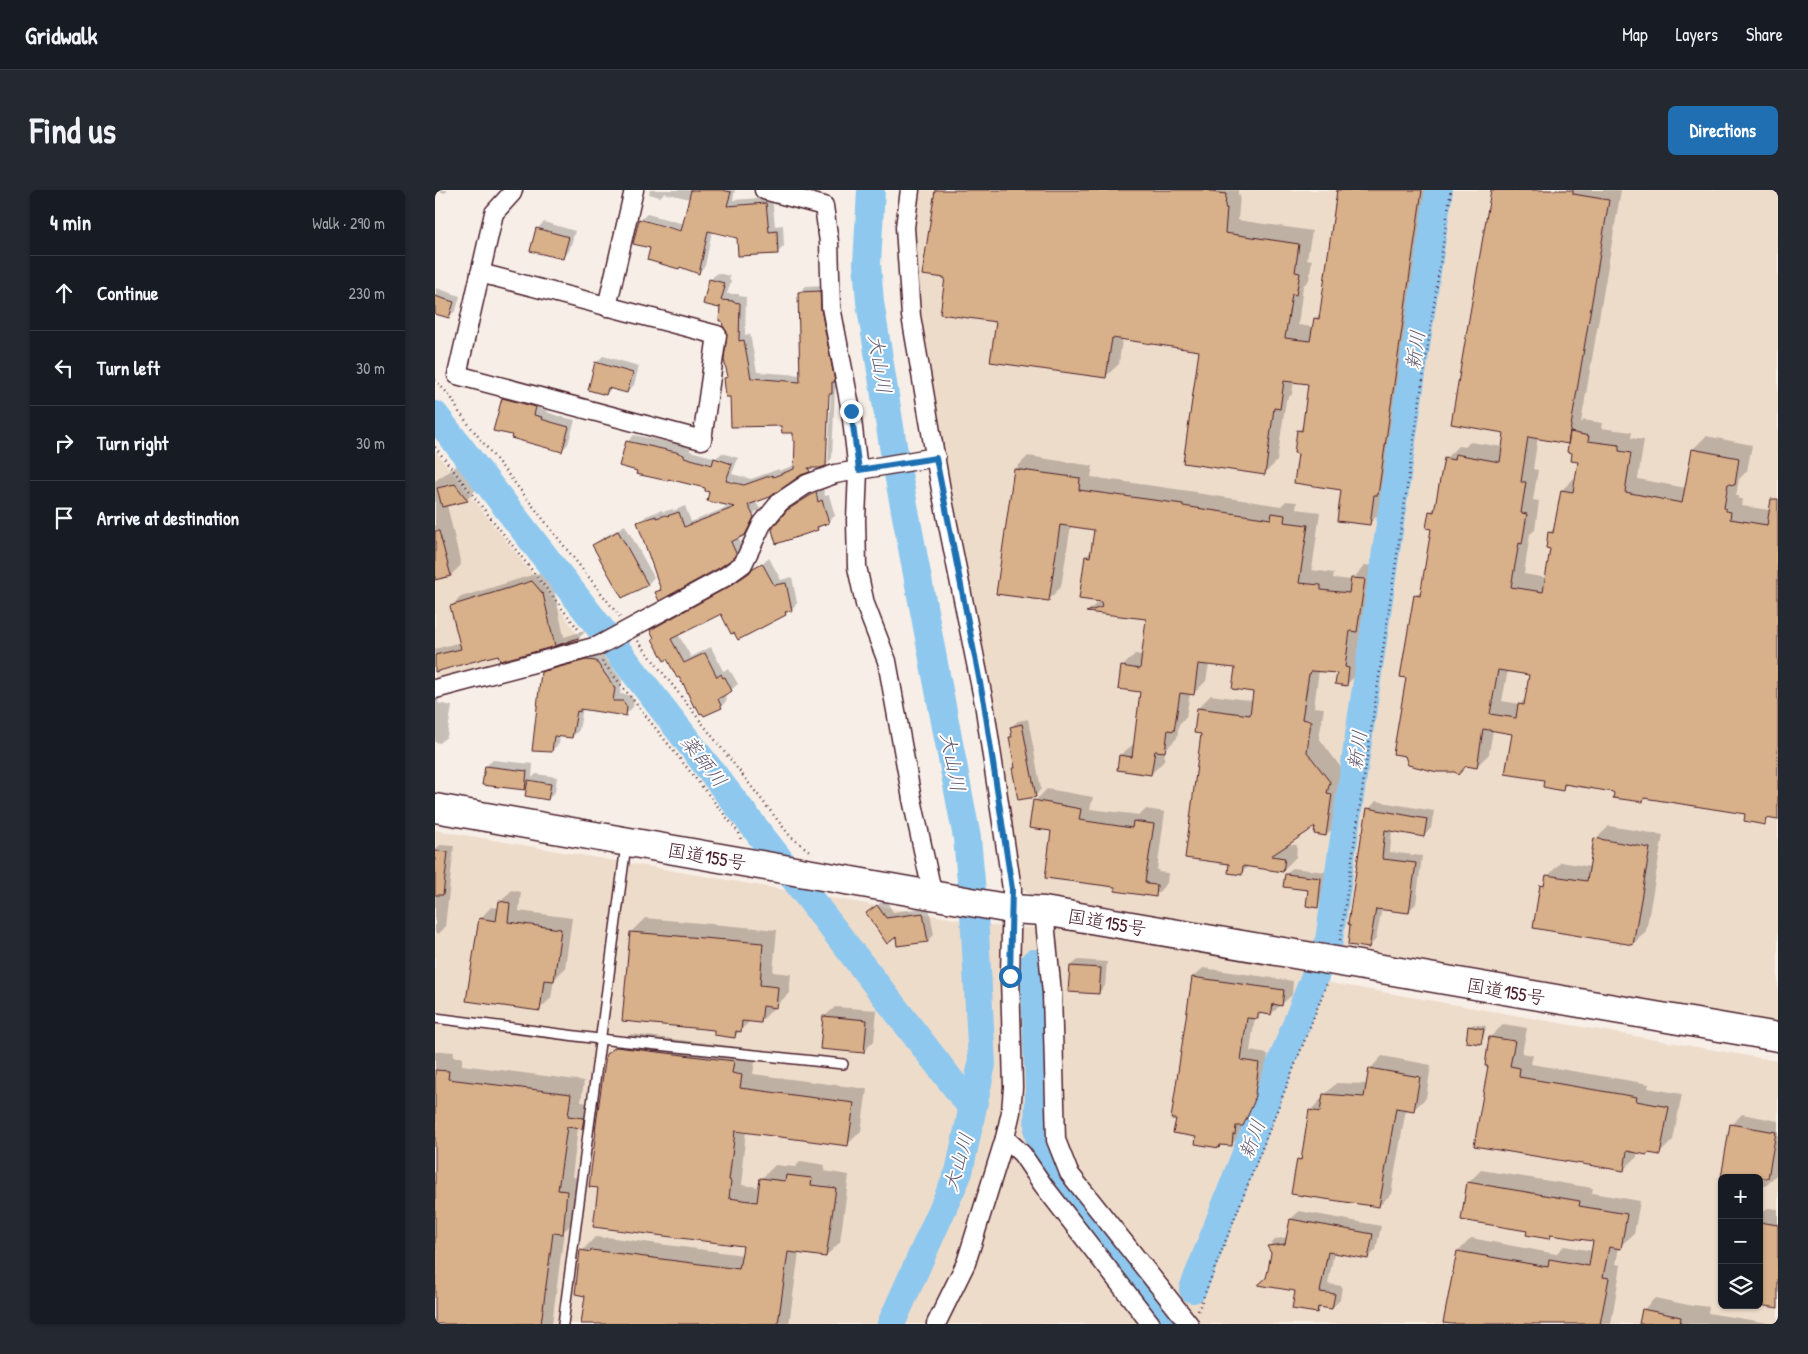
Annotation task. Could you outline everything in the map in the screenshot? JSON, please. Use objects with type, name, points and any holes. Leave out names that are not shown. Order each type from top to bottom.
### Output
[{"type":"highway","name":"国道155号","points":[[435,808],[933,896],[1011,909],[1044,911],[1778,1037]]},
{"type":"street","points":[[480,273],[717,335],[702,440],[457,375],[480,273],[494,213],[513,190]]},
{"type":"street","points":[[607,307],[634,190]]},
{"type":"street","points":[[763,190],[824,206],[829,242],[831,307],[863,470],[856,520],[857,567],[865,604],[887,662],[912,799],[933,896]]},
{"type":"street","points":[[910,190],[905,227],[911,316],[936,458],[984,703],[1012,889],[1010,976],[1013,1086],[1011,1112],[967,1264],[936,1324]]},
{"type":"street","points":[[435,689],[599,646],[725,578],[743,564],[762,524],[780,502],[807,484],[835,474],[936,458]]},
{"type":"street","points":[[1044,911],[1052,994],[1056,1140],[1069,1173],[1193,1319]]},
{"type":"street","points":[[1005,1138],[1022,1154],[1043,1185],[1151,1324]]},
{"type":"lane","points":[[563,1324],[599,1039],[627,842]]},
{"type":"lane","points":[[435,1018],[599,1039],[843,1064]]},
{"type":"path","points":[[1193,1319],[1335,961],[1341,940],[1451,190]]},
{"type":"shaded area","points":[[917,190],[1778,190],[1778,1023],[1231,928],[1031,896],[1023,889],[938,430],[929,391],[912,224]]},
{"type":"shaded area","points":[[435,451],[557,605],[586,646],[435,683]]},
{"type":"shaded area","points":[[435,830],[1002,927],[1049,928],[1057,923],[1299,965],[1331,983],[1778,1061],[1778,1324],[435,1324]]},
{"type":"building","points":[[691,190],[722,190],[731,192],[727,206],[766,203],[769,232],[777,231],[778,254],[738,256],[737,238],[708,231],[699,274],[680,267],[679,269],[647,260],[650,248],[633,244],[639,219],[681,231]]},
{"type":"building","points":[[935,190],[1211,190],[1210,192],[1226,194],[1225,233],[1299,244],[1295,272],[1300,273],[1296,295],[1292,294],[1285,338],[1310,341],[1314,318],[1319,319],[1337,190],[1422,190],[1378,495],[1374,495],[1370,525],[1337,521],[1341,490],[1294,483],[1298,454],[1294,453],[1297,430],[1302,431],[1308,384],[1284,381],[1280,409],[1274,408],[1265,475],[1183,463],[1199,351],[1112,338],[1106,378],[990,362],[996,322],[940,314],[945,278],[922,275]]},
{"type":"building","points":[[1491,190],[1573,190],[1573,194],[1609,200],[1570,432],[1589,436],[1588,441],[1619,445],[1619,451],[1631,453],[1625,492],[1682,503],[1692,449],[1739,458],[1735,485],[1728,484],[1724,508],[1726,511],[1731,512],[1730,519],[1767,525],[1771,499],[1778,499],[1778,820],[1766,818],[1765,825],[1744,821],[1745,814],[1644,798],[1643,802],[1613,798],[1613,792],[1564,784],[1563,791],[1543,787],[1544,780],[1505,774],[1512,734],[1483,729],[1477,768],[1466,766],[1458,775],[1455,772],[1437,772],[1408,765],[1405,756],[1393,754],[1406,678],[1400,677],[1414,595],[1420,596],[1431,529],[1426,528],[1429,511],[1434,512],[1444,458],[1454,460],[1455,454],[1500,462],[1504,433],[1451,424]],"holes":[[[1570,433],[1567,452],[1572,453],[1571,461],[1578,462],[1573,492],[1561,490],[1553,533],[1548,532],[1546,548],[1550,549],[1543,592],[1511,587],[1519,543],[1522,544],[1527,514],[1521,513],[1526,482],[1521,482],[1528,437],[1568,444]],[[1498,670],[1529,675],[1524,705],[1518,704],[1516,718],[1490,714]]]},
{"type":"building","points":[[536,228],[569,237],[563,259],[530,251]]},
{"type":"building","points":[[709,279],[724,283],[723,287],[725,287],[721,300],[740,303],[739,341],[744,340],[751,378],[800,382],[798,292],[820,291],[821,309],[835,382],[832,382],[832,394],[829,394],[826,466],[808,468],[810,472],[801,475],[770,497],[748,505],[754,517],[745,535],[731,542],[736,553],[735,557],[719,568],[659,601],[655,592],[661,590],[637,522],[679,512],[684,527],[735,507],[707,501],[709,492],[705,491],[705,488],[636,474],[637,471],[619,466],[626,441],[676,452],[684,455],[684,457],[712,465],[714,458],[732,464],[726,481],[744,485],[794,469],[795,441],[793,441],[793,433],[782,433],[781,426],[731,427],[730,397],[726,397],[724,378],[728,377],[724,360],[727,332],[722,321],[719,321],[720,306],[719,308],[703,304]]},
{"type":"building","points":[[435,296],[454,302],[449,318],[435,314]]},
{"type":"building","points":[[595,362],[633,373],[627,393],[608,388],[606,395],[588,390]]},
{"type":"building","points":[[502,398],[536,407],[534,415],[542,417],[541,419],[569,427],[562,452],[511,438],[512,435],[493,431]]},
{"type":"building","points":[[1014,469],[1080,478],[1079,490],[1183,504],[1183,506],[1271,519],[1272,513],[1285,515],[1284,522],[1308,525],[1299,583],[1321,585],[1321,590],[1349,593],[1351,578],[1365,579],[1357,632],[1350,631],[1345,667],[1349,668],[1347,686],[1335,684],[1337,673],[1311,671],[1302,719],[1311,721],[1307,752],[1330,782],[1327,793],[1332,794],[1326,836],[1314,834],[1315,827],[1271,856],[1285,858],[1283,872],[1243,866],[1242,875],[1228,873],[1229,864],[1185,858],[1201,734],[1194,733],[1197,708],[1250,715],[1253,692],[1232,689],[1235,668],[1198,664],[1194,695],[1180,693],[1174,731],[1168,730],[1165,752],[1155,751],[1151,775],[1117,770],[1119,755],[1132,757],[1140,692],[1118,689],[1121,666],[1140,669],[1146,619],[1086,612],[1102,607],[1101,602],[1079,599],[1085,556],[1090,557],[1094,530],[1060,525],[1049,601],[996,594]]},
{"type":"building","points":[[455,484],[468,501],[442,507],[437,488]]},
{"type":"building","points":[[816,492],[818,502],[822,500],[829,523],[817,527],[818,530],[776,544],[772,530],[774,526],[787,510]]},
{"type":"building","points":[[435,531],[439,531],[451,576],[435,580]]},
{"type":"building","points":[[618,531],[648,585],[622,598],[592,545]]},
{"type":"building","points":[[762,563],[774,585],[786,583],[792,611],[785,612],[786,615],[738,640],[734,633],[731,634],[721,614],[671,639],[684,663],[705,653],[717,677],[721,674],[723,678],[725,677],[732,691],[718,699],[722,708],[704,716],[702,713],[700,714],[696,706],[694,707],[683,683],[679,677],[677,678],[667,659],[664,661],[652,639],[654,638],[650,630],[730,586]]},
{"type":"building","points":[[532,581],[543,594],[555,646],[578,638],[578,640],[500,661],[498,655],[435,672],[435,655],[461,649],[450,606]]},
{"type":"building","points":[[586,660],[596,661],[615,688],[613,701],[623,701],[627,707],[626,716],[580,709],[580,712],[577,711],[572,738],[554,736],[552,752],[532,751],[541,672]]},
{"type":"building","points":[[1022,724],[1036,797],[1018,800],[1012,768],[1015,768],[1009,737],[1012,737],[1010,727]]},
{"type":"building","points":[[485,766],[527,771],[525,790],[482,785]]},
{"type":"building","points":[[528,780],[551,784],[548,800],[525,796]]},
{"type":"building","points":[[1033,800],[1081,809],[1079,820],[1132,828],[1133,821],[1154,824],[1145,882],[1157,885],[1156,897],[1115,891],[1115,887],[1045,878],[1051,831],[1029,828]]},
{"type":"building","points":[[1367,808],[1427,819],[1424,837],[1385,830],[1382,858],[1416,863],[1409,913],[1376,909],[1369,948],[1348,945],[1350,925],[1348,924]]},
{"type":"building","points":[[1594,838],[1650,848],[1633,945],[1533,928],[1540,885],[1544,886],[1546,875],[1587,881]]},
{"type":"building","points":[[435,851],[448,852],[443,895],[435,895]]},
{"type":"building","points":[[1285,874],[1321,878],[1318,908],[1306,906],[1308,890],[1283,887]]},
{"type":"building","points":[[499,901],[510,903],[508,922],[561,929],[554,981],[544,980],[540,1011],[466,1001],[479,918],[496,921]]},
{"type":"building","points":[[877,905],[886,918],[923,913],[928,942],[897,946],[896,937],[887,944],[866,913]]},
{"type":"building","points":[[630,932],[763,943],[760,985],[778,987],[776,1008],[763,1006],[761,1023],[742,1021],[741,1032],[736,1031],[735,1038],[714,1035],[714,1030],[622,1021]]},
{"type":"building","points":[[1070,966],[1101,968],[1099,994],[1068,992]]},
{"type":"building","points":[[1192,977],[1284,990],[1282,1006],[1273,1004],[1271,1015],[1258,1013],[1258,1019],[1247,1018],[1241,1060],[1259,1063],[1254,1102],[1243,1126],[1236,1126],[1232,1146],[1220,1145],[1219,1148],[1195,1144],[1196,1137],[1173,1133],[1176,1119],[1171,1119]]},
{"type":"building","points":[[823,1016],[867,1020],[864,1053],[820,1049]]},
{"type":"building","points":[[1468,1026],[1484,1029],[1481,1044],[1466,1042]]},
{"type":"building","points":[[1489,1037],[1515,1041],[1510,1066],[1520,1068],[1519,1077],[1637,1097],[1636,1101],[1669,1107],[1660,1155],[1648,1153],[1647,1155],[1627,1151],[1624,1171],[1474,1146],[1488,1066],[1485,1066]]},
{"type":"building","points":[[616,1047],[734,1061],[732,1073],[742,1075],[740,1088],[854,1103],[848,1146],[735,1131],[729,1180],[731,1181],[729,1198],[757,1202],[760,1178],[785,1181],[786,1175],[812,1178],[811,1185],[836,1188],[826,1257],[788,1252],[778,1324],[581,1324],[585,1296],[575,1294],[580,1250],[739,1269],[743,1246],[593,1227],[598,1188],[589,1187],[595,1131],[606,1054]]},
{"type":"building","points":[[1369,1068],[1420,1077],[1414,1111],[1396,1108],[1379,1207],[1291,1194],[1297,1159],[1301,1160],[1309,1110],[1320,1112],[1323,1094],[1364,1097]]},
{"type":"building","points":[[435,1070],[449,1071],[448,1079],[571,1094],[568,1116],[584,1118],[582,1129],[567,1127],[558,1190],[567,1191],[563,1234],[553,1233],[541,1324],[435,1324]]},
{"type":"building","points":[[1730,1124],[1776,1132],[1768,1178],[1763,1178],[1763,1174],[1722,1174]]},
{"type":"building","points":[[1467,1182],[1580,1201],[1579,1206],[1627,1214],[1621,1249],[1609,1247],[1603,1277],[1609,1278],[1600,1324],[1443,1323],[1457,1251],[1548,1267],[1549,1259],[1589,1266],[1593,1241],[1550,1235],[1549,1239],[1526,1235],[1527,1231],[1461,1220]]},
{"type":"building","points":[[1290,1219],[1373,1234],[1368,1259],[1328,1252],[1320,1292],[1335,1294],[1332,1309],[1318,1307],[1317,1313],[1292,1309],[1295,1291],[1258,1285],[1266,1278],[1268,1270],[1271,1253],[1267,1246],[1285,1244]]},
{"type":"building","points":[[1763,1223],[1778,1225],[1778,1308],[1763,1306]]},
{"type":"building","points":[[1642,1309],[1681,1317],[1680,1324],[1639,1324]]},
{"type":"waterway","name":"大山川","points":[[871,190],[867,264],[870,302],[895,458],[967,838],[974,913],[982,1064],[959,1172],[891,1324]]},
{"type":"waterway","name":"新川","points":[[1193,1289],[1329,940],[1439,190]]},
{"type":"waterway","name":"薬師川","points":[[435,415],[972,1108]]},
{"type":"waterway","points":[[1034,963],[1039,1088],[1038,1134],[1056,1176],[1172,1324]]},
{"type":"route","points":[[851,411],[859,470],[936,458],[984,703],[1012,889],[1010,976]]}]
